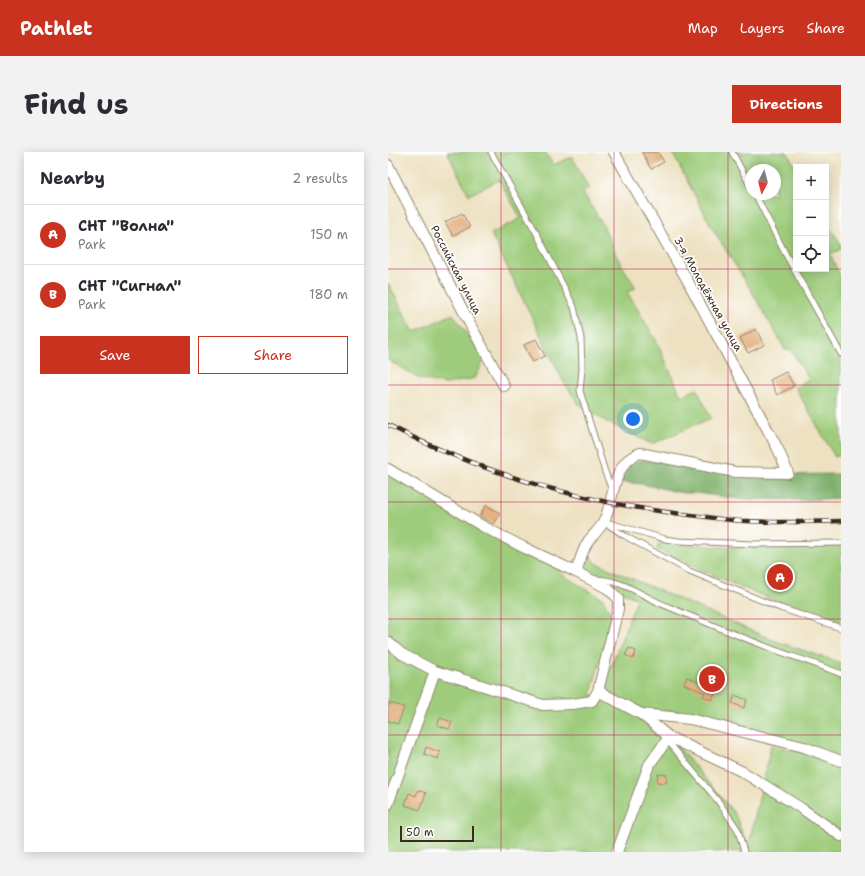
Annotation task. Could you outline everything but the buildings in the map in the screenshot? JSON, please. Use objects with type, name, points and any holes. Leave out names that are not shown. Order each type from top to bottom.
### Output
[{"type":"street","name":"3-я Молодёжная улица","points":[[614,152],[685,276],[778,449],[788,474],[735,472],[640,453],[633,455],[619,471],[614,488]]},
{"type":"street","name":"Российская улица","points":[[388,165],[472,328],[504,386]]},
{"type":"street","points":[[388,469],[484,527],[607,588],[618,598],[618,609],[598,691],[592,701],[572,704],[542,705],[468,680],[435,671],[402,654],[388,642]]},
{"type":"street","points":[[576,572],[583,550],[588,541],[604,522],[614,488]]},
{"type":"street","points":[[388,804],[435,671]]},
{"type":"street","points":[[598,691],[641,714],[669,737],[743,772],[801,808],[841,836]]},
{"type":"street","points":[[641,714],[690,719],[804,747],[841,761]]},
{"type":"street","points":[[617,852],[649,765],[669,737]]},
{"type":"lane","points":[[491,152],[537,234],[574,307],[581,338],[582,369],[580,391],[605,472],[610,485],[614,488]]},
{"type":"lane","points":[[732,152],[745,176]]},
{"type":"lane","points":[[758,200],[784,253],[841,354]]},
{"type":"lane","points":[[604,522],[665,539],[679,541],[754,544],[841,543]]},
{"type":"lane","points":[[604,522],[625,536],[687,570],[780,608],[841,628]]},
{"type":"lane","points":[[832,543],[841,546]]},
{"type":"lane","points":[[590,579],[605,580],[627,586],[666,606],[841,674]]},
{"type":"lane","points":[[669,737],[671,745],[718,801],[738,830],[744,852]]},
{"type":"green space","points":[[447,152],[545,152],[553,165],[572,157],[589,188],[582,191],[603,225],[618,259],[636,288],[627,292],[656,340],[681,396],[697,389],[711,418],[652,444],[605,421],[579,404],[563,381],[491,234],[521,218],[499,180],[469,195]]},
{"type":"green space","points":[[672,152],[787,152],[794,164],[793,272],[829,272],[829,226],[841,244],[841,249],[830,254],[841,278],[841,455],[835,457],[795,387],[809,379],[790,349],[786,351],[751,290],[711,226]]},
{"type":"green space","points":[[388,283],[414,332],[453,314],[485,359],[475,378],[446,384],[421,379],[388,360]]},
{"type":"green space","points":[[645,460],[768,475],[838,474],[840,480],[840,498],[805,500],[740,499],[697,493],[683,493],[642,484],[621,482],[628,466],[632,462]]},
{"type":"green space","points":[[388,472],[561,569],[562,575],[603,599],[612,617],[591,694],[636,715],[674,742],[735,814],[748,848],[771,745],[801,752],[841,765],[841,852],[388,852]]},
{"type":"green space","points":[[661,540],[720,547],[797,548],[841,545],[841,622],[767,597],[711,574],[657,549]]},
{"type":"green space","points":[[590,556],[596,563],[775,641],[841,663],[841,757],[683,712],[643,709],[612,695],[605,682],[637,599],[581,569]]},
{"type":"railway","points":[[388,425],[462,459],[501,473],[579,496],[659,511],[735,520],[783,522],[841,521]]},
{"type":"place","name":"СНТ \"Волна\"","points":[[780,577]]},
{"type":"place","name":"СНТ \"Сигнал\"","points":[[712,679]]}]
